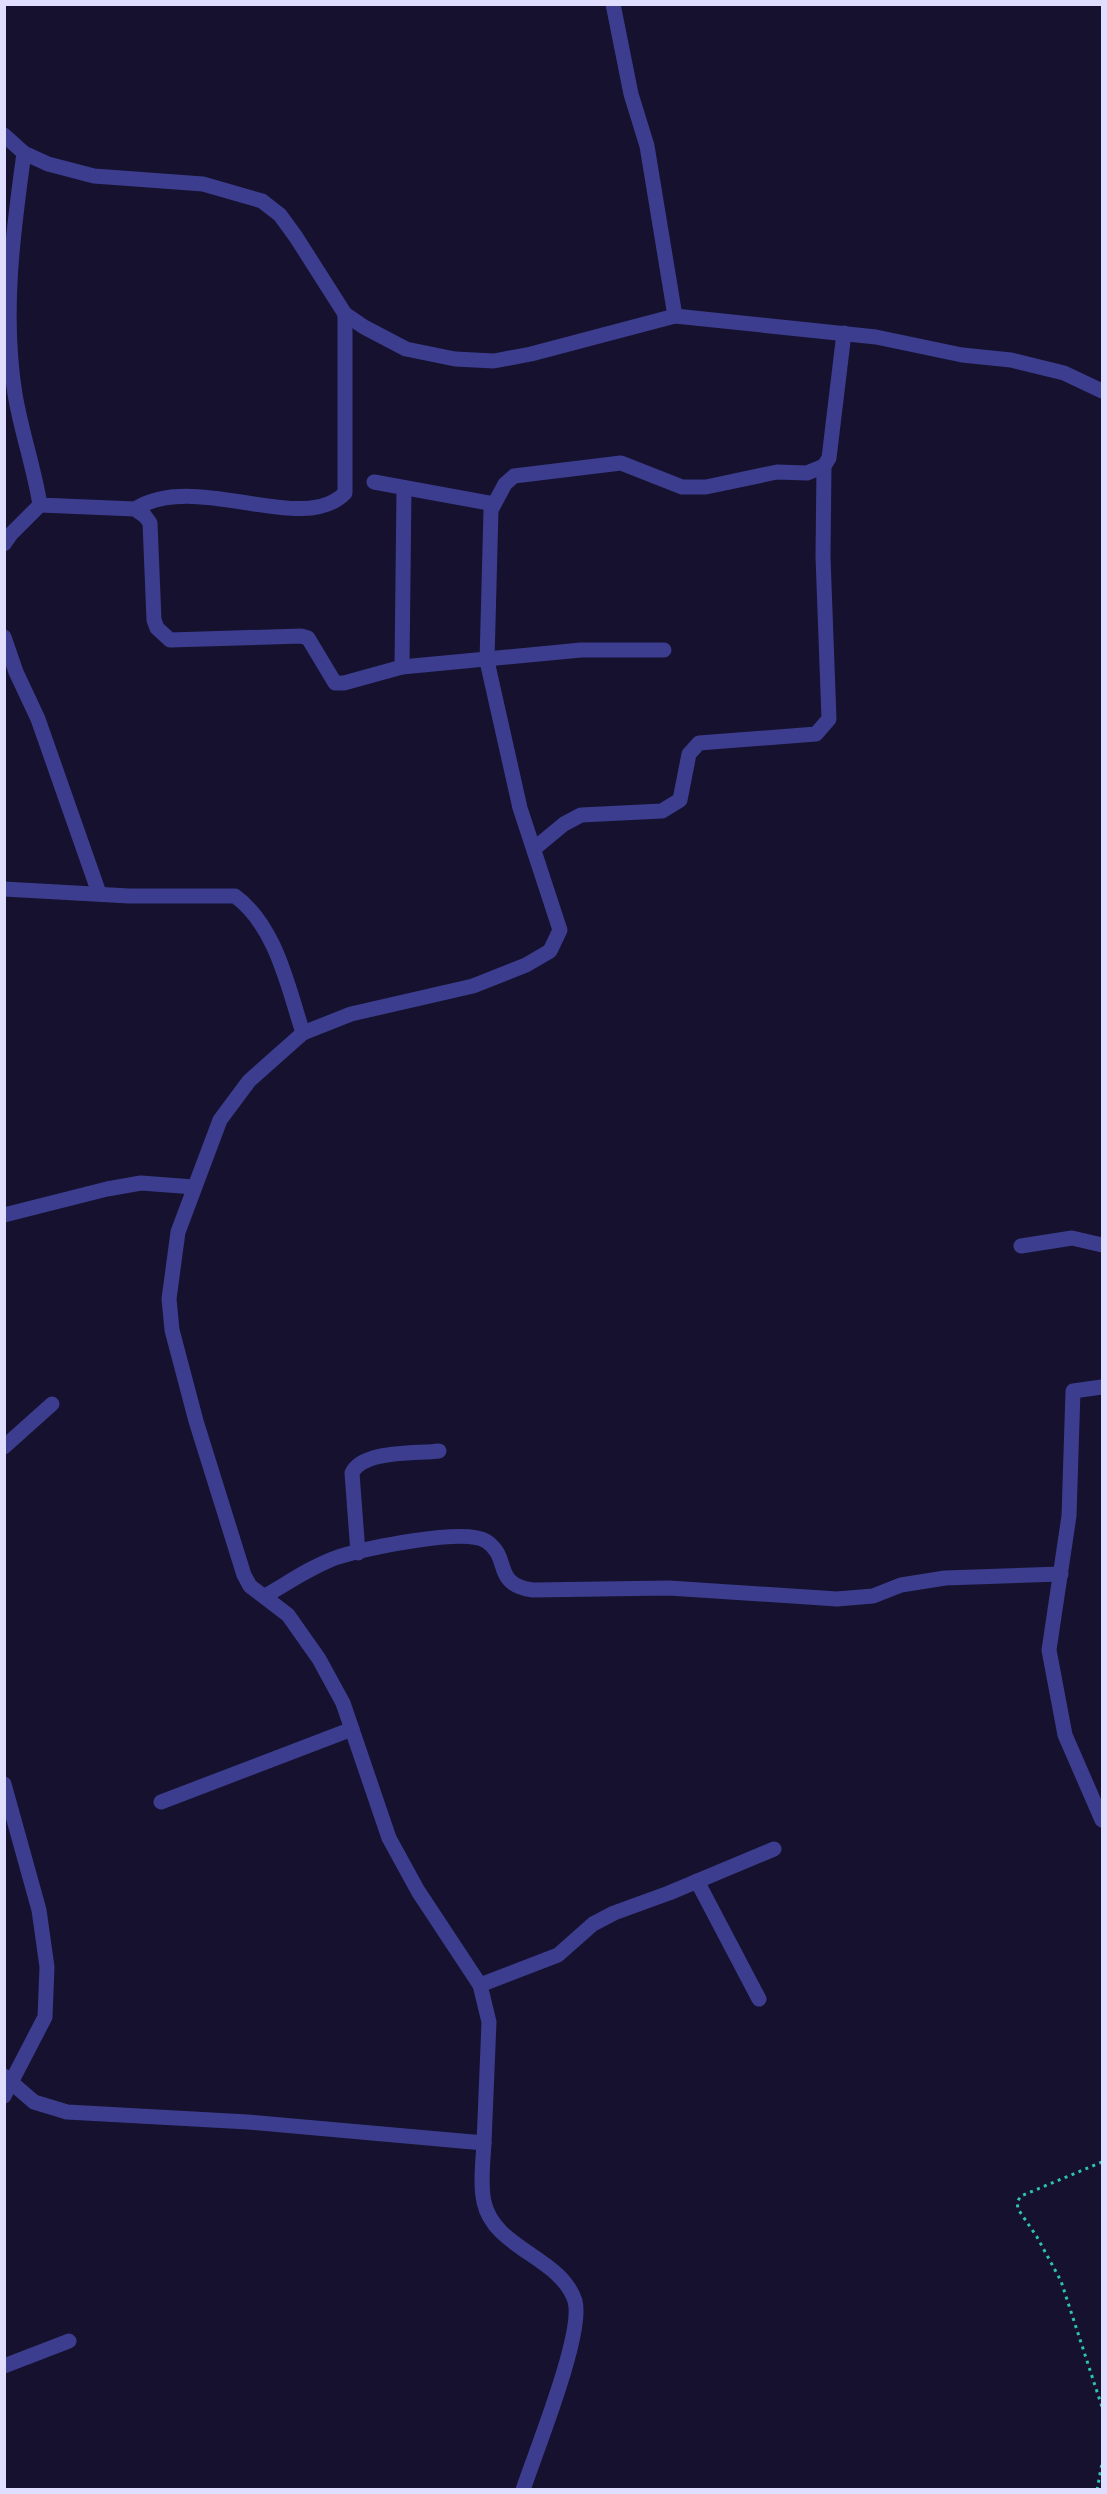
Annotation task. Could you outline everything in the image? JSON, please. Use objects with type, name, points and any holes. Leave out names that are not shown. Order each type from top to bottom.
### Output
[{"type":"street","points":[[613,4],[626,71],[647,146],[675,316]]},
{"type":"street","points":[[4,135],[24,153],[48,164],[94,176],[203,184],[262,201],[280,215],[345,314],[364,327],[406,348],[455,359],[494,361],[531,354],[675,316],[844,333],[962,355],[1038,365],[1064,373],[1102,391]]},
{"type":"street","points":[[24,153],[14,230],[10,301],[10,396],[34,467],[40,505]]},
{"type":"street","points":[[135,509],[147,501],[168,496],[196,495],[295,508],[338,501],[345,493],[345,314]]},
{"type":"street","points":[[535,848],[564,824],[581,815],[662,811],[680,800],[689,754],[699,743],[816,734],[830,720],[823,567],[824,466],[829,458],[844,333]]},
{"type":"street","points":[[523,2490],[564,2372],[576,2315],[575,2302],[559,2275],[499,2229],[484,2203],[489,2022],[480,1985],[418,1891],[389,1838],[343,1703],[319,1659],[288,1615],[250,1586],[244,1575],[196,1421],[172,1330],[169,1299],[171,1273],[178,1232],[220,1120],[249,1081],[303,1033],[351,1014],[472,986],[526,965],[550,951],[560,930],[520,808],[487,661],[488,544],[494,504],[505,484],[514,476],[621,463],[682,487],[706,487],[777,472],[807,473],[824,466]]},
{"type":"street","points":[[374,482],[494,504]]},
{"type":"street","points":[[402,667],[404,488]]},
{"type":"street","points":[[4,544],[40,505],[135,509],[150,523],[154,620],[157,628],[170,640],[301,636],[308,638],[335,683],[344,684],[402,667],[487,661],[581,650],[664,650]]},
{"type":"street","points":[[4,637],[16,672],[38,719],[99,893]]},
{"type":"street","points":[[4,889],[129,896],[235,896],[249,906],[264,929],[281,965],[303,1033]]},
{"type":"street","points":[[4,1215],[107,1189],[141,1183],[194,1187]]},
{"type":"street","points":[[1021,1246],[1072,1238],[1102,1245]]},
{"type":"street","points":[[1102,1387],[1073,1391],[1069,1516],[1049,1650],[1065,1735],[1102,1820]]},
{"type":"street","points":[[4,1447],[52,1404]]},
{"type":"street","points":[[358,1553],[352,1473],[355,1466],[371,1458],[439,1451]]},
{"type":"street","points":[[265,1596],[338,1557],[434,1537],[471,1535],[486,1541],[496,1552],[510,1581],[516,1588],[553,1590],[669,1588],[837,1599],[873,1596],[901,1585],[945,1578],[1061,1574]]},
{"type":"street","points":[[162,1802],[352,1729]]},
{"type":"street","points":[[4,1784],[39,1910],[47,1967],[45,2017],[7,2085],[34,2102],[67,2112],[248,2122],[484,2143]]},
{"type":"street","points":[[480,1985],[558,1955],[604,1918],[774,1849]]},
{"type":"street","points":[[697,1881],[759,1999]]},
{"type":"street","points":[[4,2366],[69,2342]]},
{"type":"path","points":[[1102,2162],[1022,2196],[1017,2202],[1018,2209],[1037,2237],[1061,2281],[1102,2407]]},
{"type":"path","points":[[1098,2490],[1102,2463]]}]
